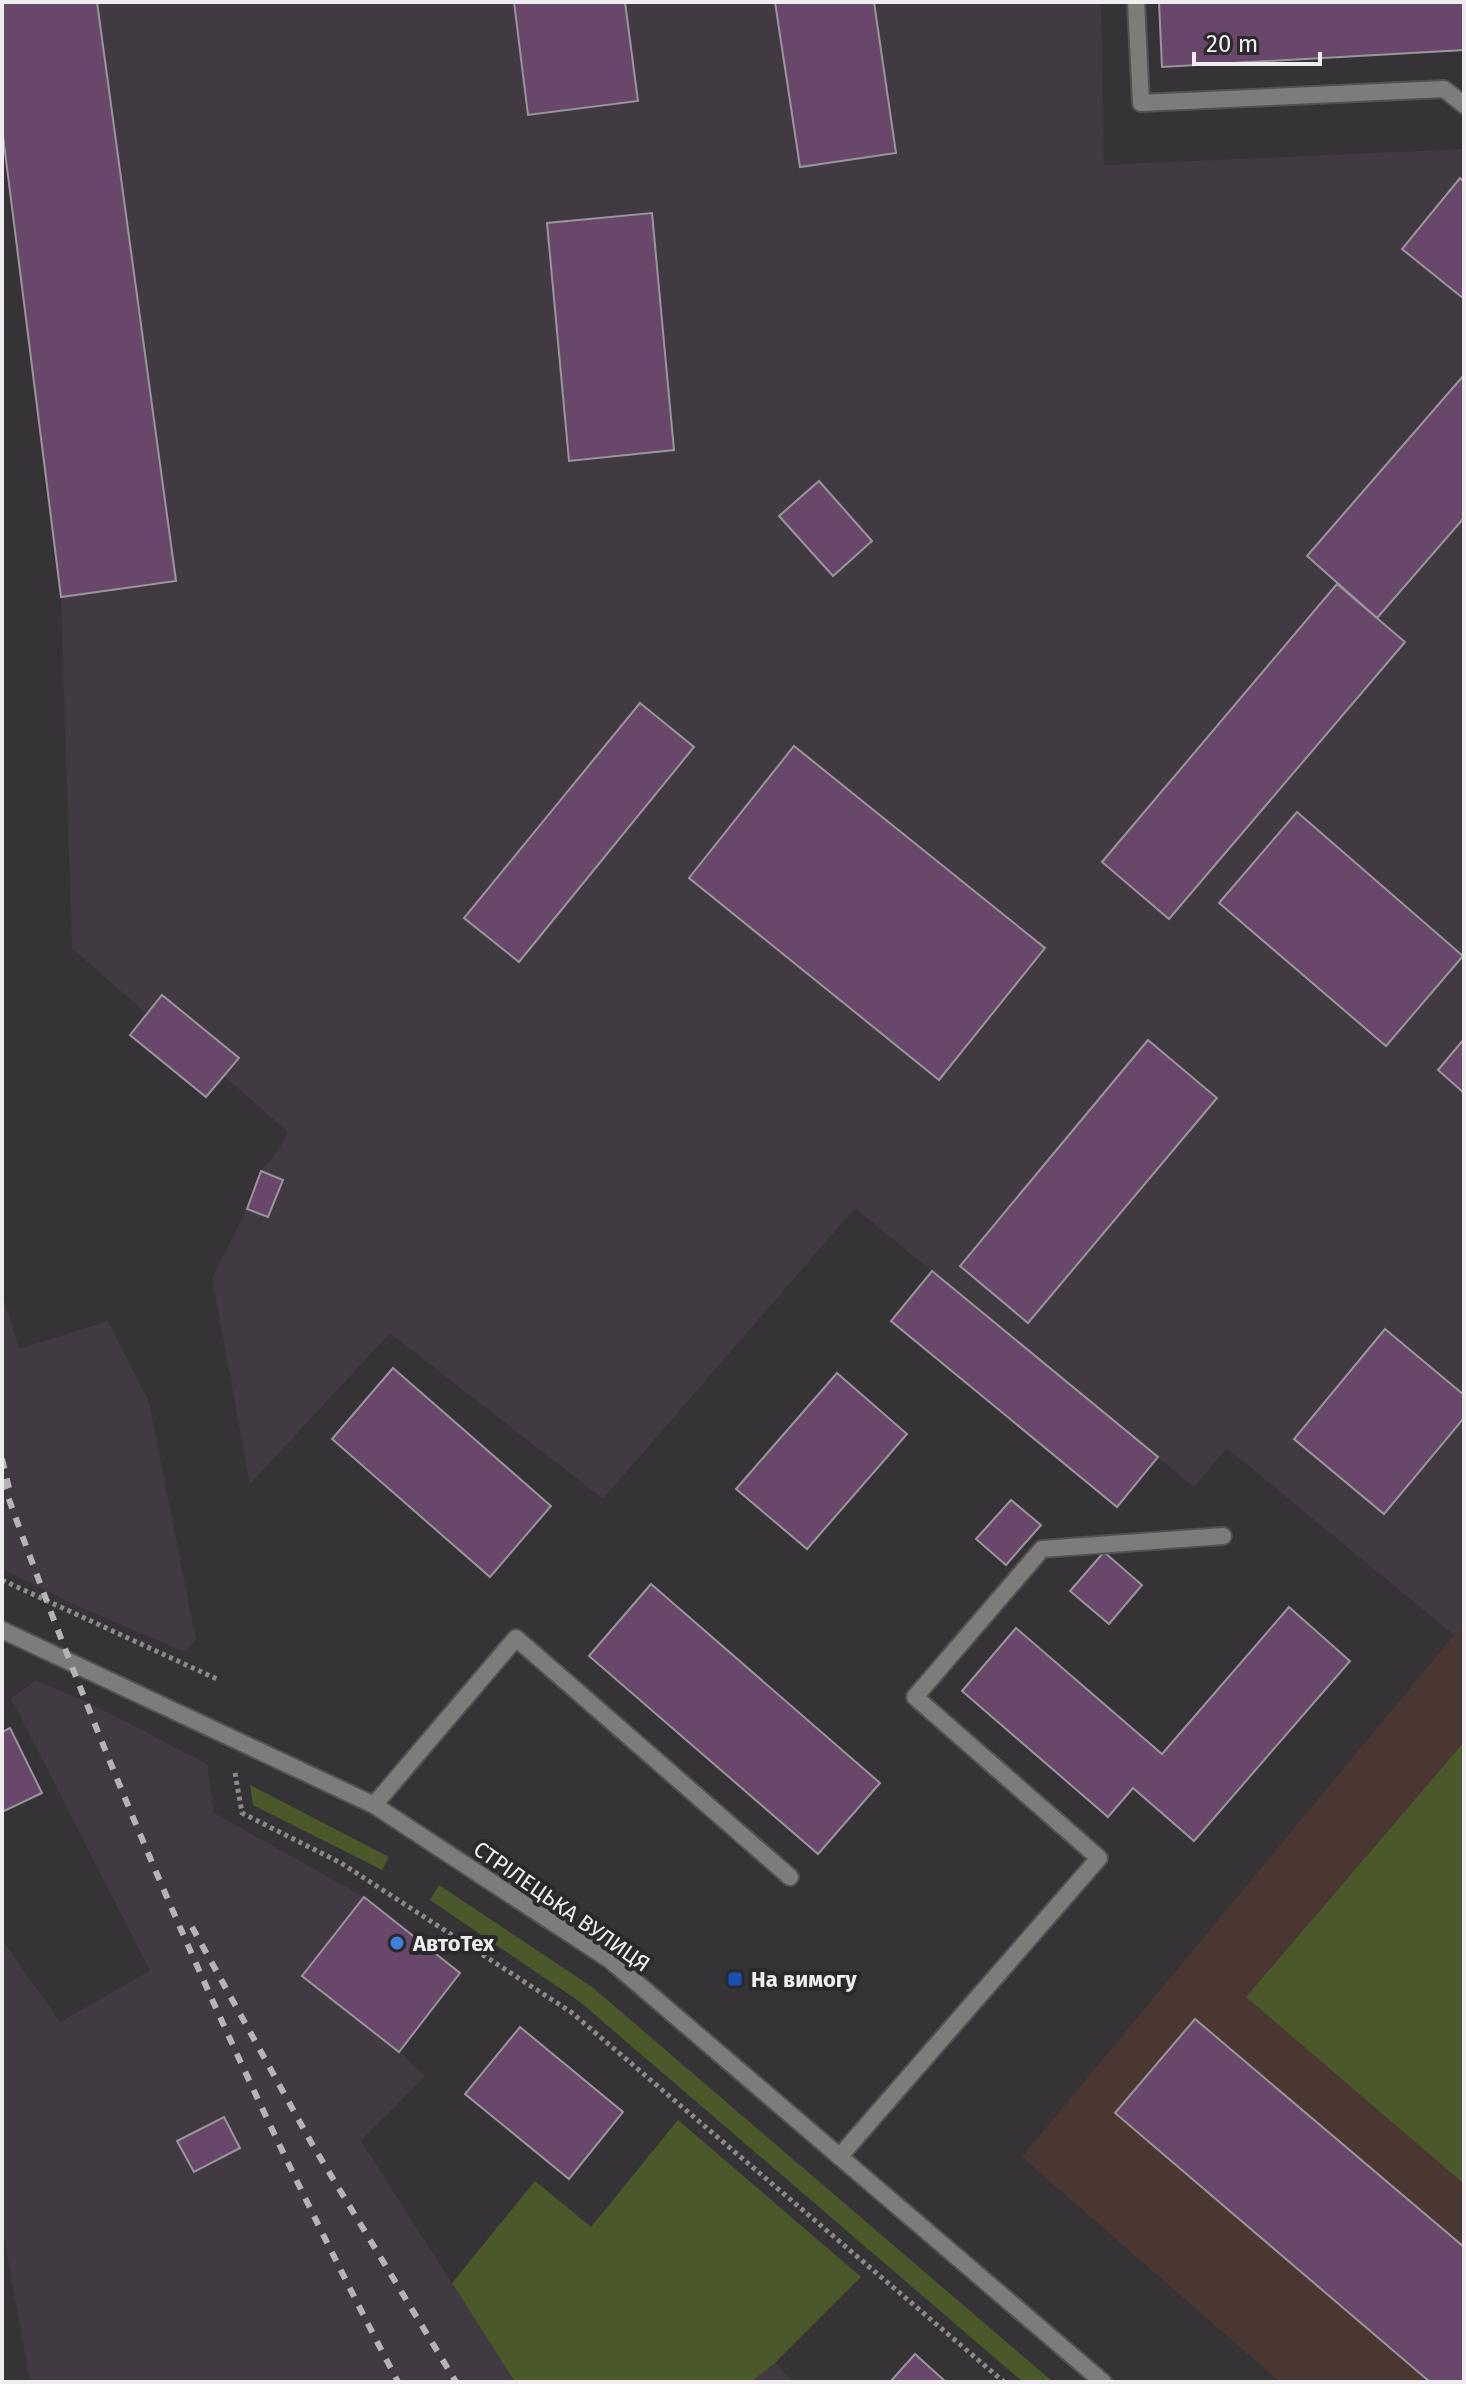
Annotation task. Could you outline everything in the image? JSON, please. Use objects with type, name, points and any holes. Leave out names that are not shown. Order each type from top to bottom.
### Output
[{"type":"street","points":[[1136,2],[1141,103],[1444,89],[1464,105]]},
{"type":"street","points":[[840,2156],[1099,1858],[915,1697],[1042,1549],[1223,1536]]},
{"type":"street","name":"СТРІЛЕЦЬКА ВУЛИЦЯ","points":[[2,1630],[374,1805],[610,1960],[1103,2382]]},
{"type":"street","points":[[374,1805],[516,1638],[790,1877]]},
{"type":"path","points":[[2,1580],[219,1680]]},
{"type":"path","points":[[228,1737],[242,1813],[341,1863],[571,2012],[1004,2382]]},
{"type":"shaded area","points":[[2,2],[1101,2],[1104,165],[1464,149],[1464,1623],[1454,1635],[1227,1448],[1194,1487],[855,1208],[603,1499],[390,1333],[250,1484],[212,1278],[247,1209],[261,1171],[288,1132],[224,1076],[206,1097],[130,1035],[147,1014],[72,948],[61,598],[2,128]]},
{"type":"shaded area","points":[[2,1293],[19,1349],[108,1321],[149,1402],[196,1640],[185,1652],[75,1605],[2,1569]]},
{"type":"shaded area","points":[[1464,1623],[1464,1742],[1246,1997],[1464,2184],[1464,2382],[1280,2382],[1022,2157]]},
{"type":"shaded area","points":[[36,1681],[85,1701],[207,1764],[214,1813],[364,1897],[460,1973],[399,2051],[425,2076],[361,2141],[515,2382],[30,2382],[2,2226],[2,1939],[60,2022],[150,1971],[11,1698]]},
{"type":"shaded area","points":[[775,2363],[793,2382],[751,2382]]},
{"type":"green space","points":[[1464,1742],[1464,2184],[1246,1997]]},
{"type":"green space","points":[[250,1785],[389,1857],[382,1870],[253,1805]]},
{"type":"green space","points":[[439,1885],[592,1987],[1053,2382],[1023,2382],[580,2002],[430,1900]]},
{"type":"green space","points":[[678,2120],[861,2277],[775,2363],[751,2382],[515,2382],[452,2283],[535,2181],[591,2227]]},
{"type":"building","points":[[2,2],[97,2],[176,581],[61,597],[2,128]]},
{"type":"building","points":[[514,2],[625,2],[638,101],[528,115]]},
{"type":"building","points":[[775,2],[874,2],[896,153],[800,167]]},
{"type":"building","points":[[1159,2],[1464,2],[1464,50],[1162,67]]},
{"type":"building","points":[[1460,178],[1464,182],[1464,299],[1402,249]]},
{"type":"building","points":[[652,213],[674,450],[569,461],[547,223]]},
{"type":"building","points":[[1464,375],[1464,518],[1377,618],[1307,556]]},
{"type":"building","points":[[819,481],[872,541],[833,576],[779,516]]},
{"type":"building","points":[[1337,584],[1405,642],[1169,919],[1102,862]]},
{"type":"building","points":[[640,703],[694,747],[519,962],[464,918]]},
{"type":"building","points":[[794,746],[1045,948],[939,1080],[689,878]]},
{"type":"building","points":[[1297,812],[1463,956],[1386,1046],[1219,903]]},
{"type":"building","points":[[162,995],[239,1058],[206,1097],[130,1035]]},
{"type":"building","points":[[1464,1039],[1464,1093],[1438,1070]]},
{"type":"building","points":[[1148,1040],[1217,1098],[1028,1323],[960,1266]]},
{"type":"building","points":[[261,1171],[283,1180],[268,1217],[247,1209]]},
{"type":"building","points":[[932,1271],[1158,1457],[1117,1507],[891,1321]]},
{"type":"building","points":[[1385,1329],[1464,1395],[1464,1418],[1384,1514],[1294,1439]]},
{"type":"building","points":[[393,1368],[551,1506],[490,1577],[332,1439]]},
{"type":"building","points":[[837,1373],[907,1434],[807,1549],[736,1489]]},
{"type":"building","points":[[1011,1500],[1041,1525],[1006,1565],[976,1539]]},
{"type":"building","points":[[1104,1552],[1142,1585],[1109,1624],[1070,1591]]},
{"type":"building","points":[[651,1584],[880,1783],[818,1854],[589,1656]]},
{"type":"building","points":[[1289,1607],[1350,1661],[1194,1841],[1133,1788],[1108,1817],[962,1691],[1016,1628],[1162,1754]]},
{"type":"building","points":[[10,1728],[42,1793],[2,1812],[2,1732]]},
{"type":"building","points":[[364,1897],[460,1973],[399,2052],[302,1976]]},
{"type":"building","points":[[1195,2019],[1464,2247],[1464,2382],[1430,2382],[1115,2113]]},
{"type":"building","points":[[520,2027],[623,2112],[569,2179],[465,2094]]},
{"type":"building","points":[[224,2117],[240,2148],[194,2172],[177,2141]]},
{"type":"building","points":[[915,2354],[946,2382],[890,2382]]},
{"type":"railway","points":[[2,1459],[9,1488]]},
{"type":"railway","points":[[2,1480],[89,1710],[185,1938],[288,2162],[398,2382]]},
{"type":"railway","points":[[192,1927],[312,2144],[456,2382]]},
{"type":"place","name":"АвтоТех","points":[[397,1943]]},
{"type":"place","name":"На вимогу","points":[[735,1979]]}]
